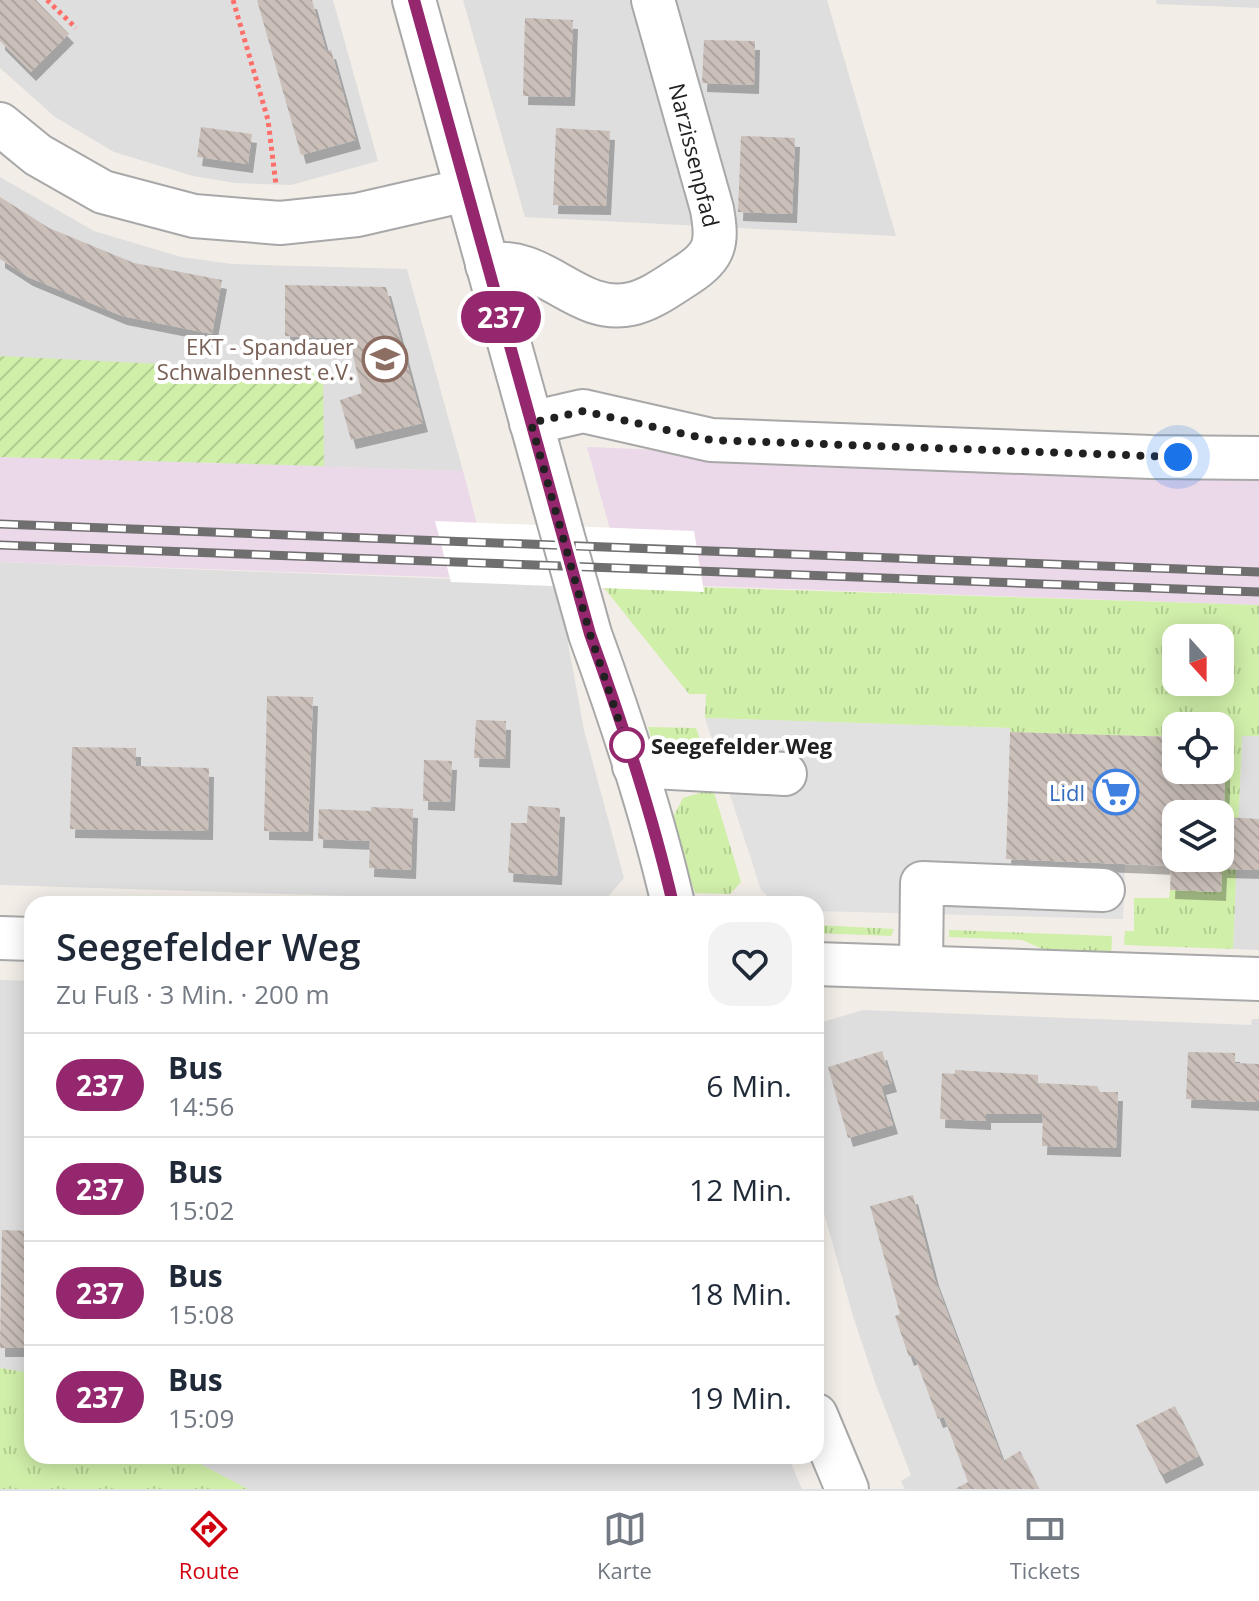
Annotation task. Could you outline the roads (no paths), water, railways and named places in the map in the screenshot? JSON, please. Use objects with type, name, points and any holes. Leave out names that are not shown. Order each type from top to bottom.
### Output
[{"type":"street","points":[[414,0],[590,634],[614,701],[671,896]]},
{"type":"street","name":"Narzissenpfad","points":[[487,265],[503,262],[521,265],[600,304],[631,304],[663,290],[688,274],[712,252],[716,233],[712,209],[653,0]]},
{"type":"street","points":[[0,124],[38,155],[103,192],[194,216],[280,223],[357,215],[466,190]]},
{"type":"street","points":[[531,423],[583,411],[711,440],[1151,457],[1259,458]]},
{"type":"street","points":[[634,766],[785,774]]},
{"type":"street","points":[[921,967],[922,883],[1103,890]]},
{"type":"street","points":[[0,938],[24,939]]},
{"type":"street","points":[[824,964],[1259,979]]},
{"type":"street","points":[[824,1434],[847,1489]]},
{"type":"railway","points":[[0,524],[1259,572]]},
{"type":"railway","points":[[0,545],[1259,592]]},
{"type":"place","name":"EKT - Spandauer Schwalbennest e.V.","points":[[385,359]]},
{"type":"place","name":"Seegefelder Weg","points":[[627,745]]},
{"type":"place","name":"Lidl","points":[[1116,792]]}]
